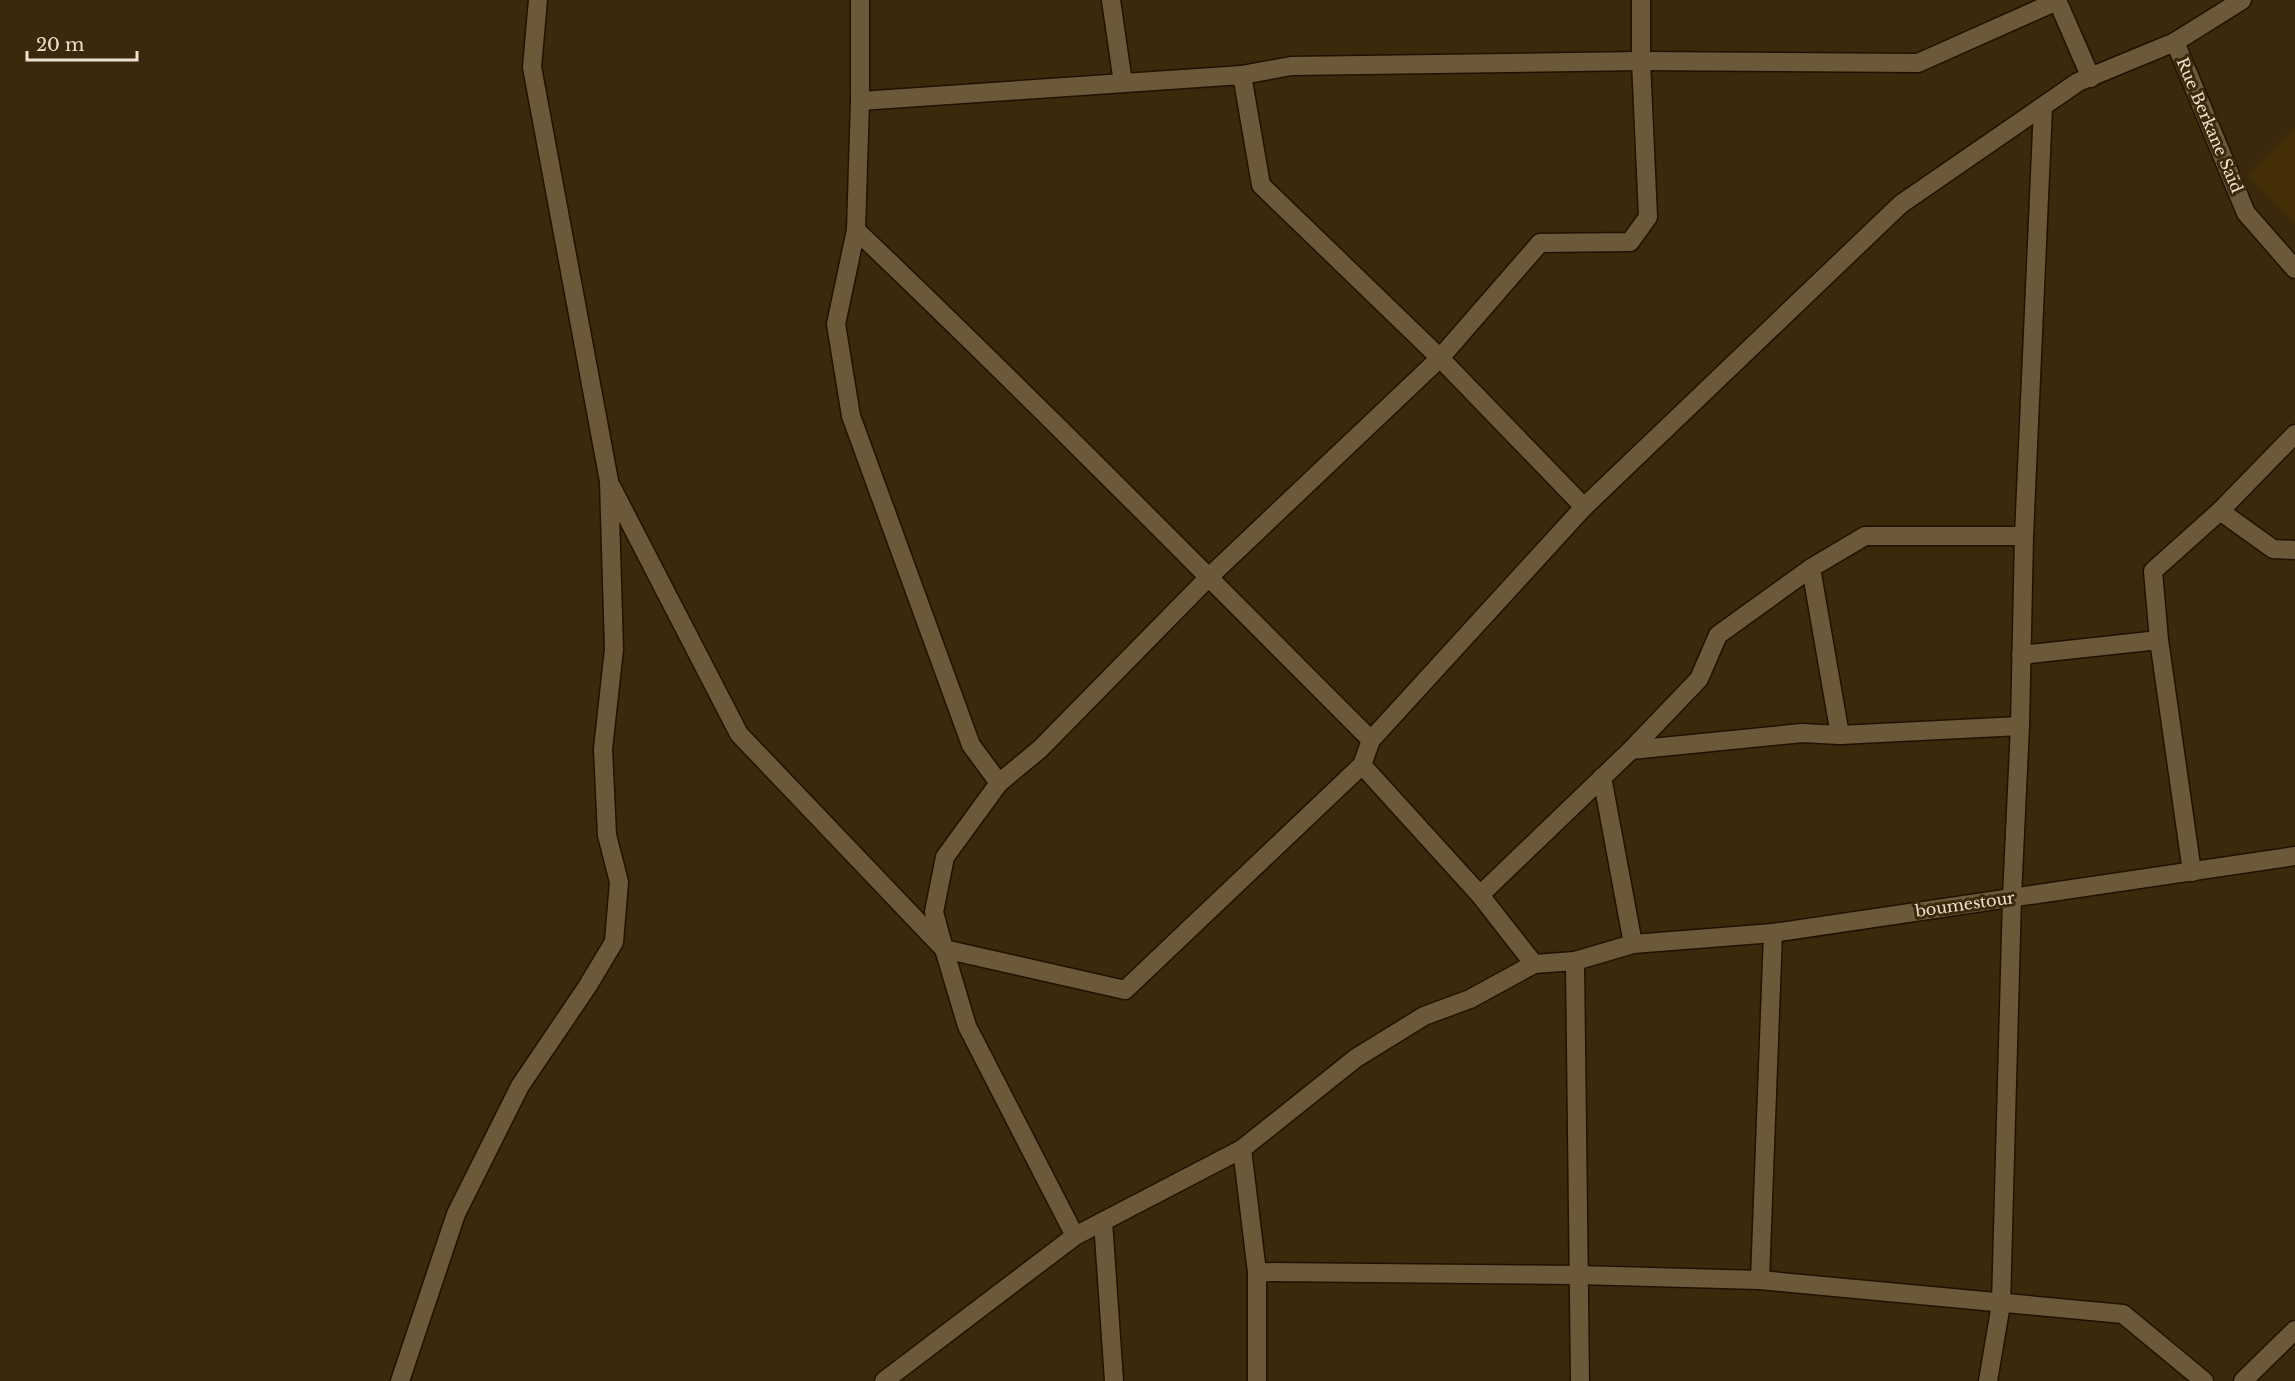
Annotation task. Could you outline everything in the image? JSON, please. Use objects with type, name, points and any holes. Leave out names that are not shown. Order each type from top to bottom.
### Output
[{"type":"street","points":[[400,1381],[456,1214],[520,1086],[587,987],[614,942],[620,882],[607,835],[603,749],[614,649],[609,481],[532,67],[538,0]]},
{"type":"street","points":[[860,0],[856,230],[836,324],[851,416],[971,745],[999,783]]},
{"type":"street","points":[[1111,0],[1123,82]]},
{"type":"street","points":[[1075,1236],[968,1026],[934,912],[945,857],[999,783],[1040,749],[1209,577],[1440,357],[1540,243],[1630,242],[1648,217],[1641,61],[1641,0]]},
{"type":"street","points":[[860,100],[1242,75],[1291,66],[1641,61],[1918,63],[2057,0],[2091,78]]},
{"type":"street","name":"Rue Berkane Saïd","points":[[2242,0],[2175,42],[2247,213],[2295,269]]},
{"type":"street","points":[[609,481],[739,734],[944,949],[1125,990],[1362,765],[1371,740],[1584,507],[1901,204],[2078,82],[2175,42]]},
{"type":"street","points":[[1242,75],[1261,185],[1440,357],[1584,507]]},
{"type":"street","points":[[1988,1381],[2001,1304],[2024,536],[2043,108]]},
{"type":"street","points":[[856,230],[991,360],[1371,740]]},
{"type":"street","points":[[2192,872],[2159,640],[2153,571],[2220,511],[2295,434]]},
{"type":"street","points":[[2220,511],[2273,549],[2295,550]]},
{"type":"street","points":[[1480,895],[1630,750],[1699,679],[1718,635],[1811,568],[1865,536],[2024,536]]},
{"type":"street","points":[[1811,568],[1840,735]]},
{"type":"street","points":[[2021,655],[2159,640]]},
{"type":"street","points":[[1630,750],[1802,733],[1840,735],[2020,726]]},
{"type":"street","points":[[884,1381],[1075,1236],[1242,1149],[1356,1058],[1424,1016],[1470,999],[1534,964],[1480,895],[1362,765]]},
{"type":"street","points":[[1602,777],[1633,944]]},
{"type":"street","name":"boumestour","points":[[1534,964],[1575,961],[1633,944],[1773,933],[2295,856]]},
{"type":"street","points":[[1760,1280],[1773,933]]},
{"type":"street","points":[[1575,961],[1580,1381]]},
{"type":"street","points":[[1242,1149],[1257,1272],[1257,1381]]},
{"type":"street","points":[[1103,1221],[1114,1381]]},
{"type":"street","points":[[1257,1272],[1579,1275],[1760,1280],[2123,1314],[2204,1381]]},
{"type":"street","points":[[2243,1381],[2295,1330]]},
{"type":"shaded area","points":[[2295,128],[2295,224],[2248,175]]}]
